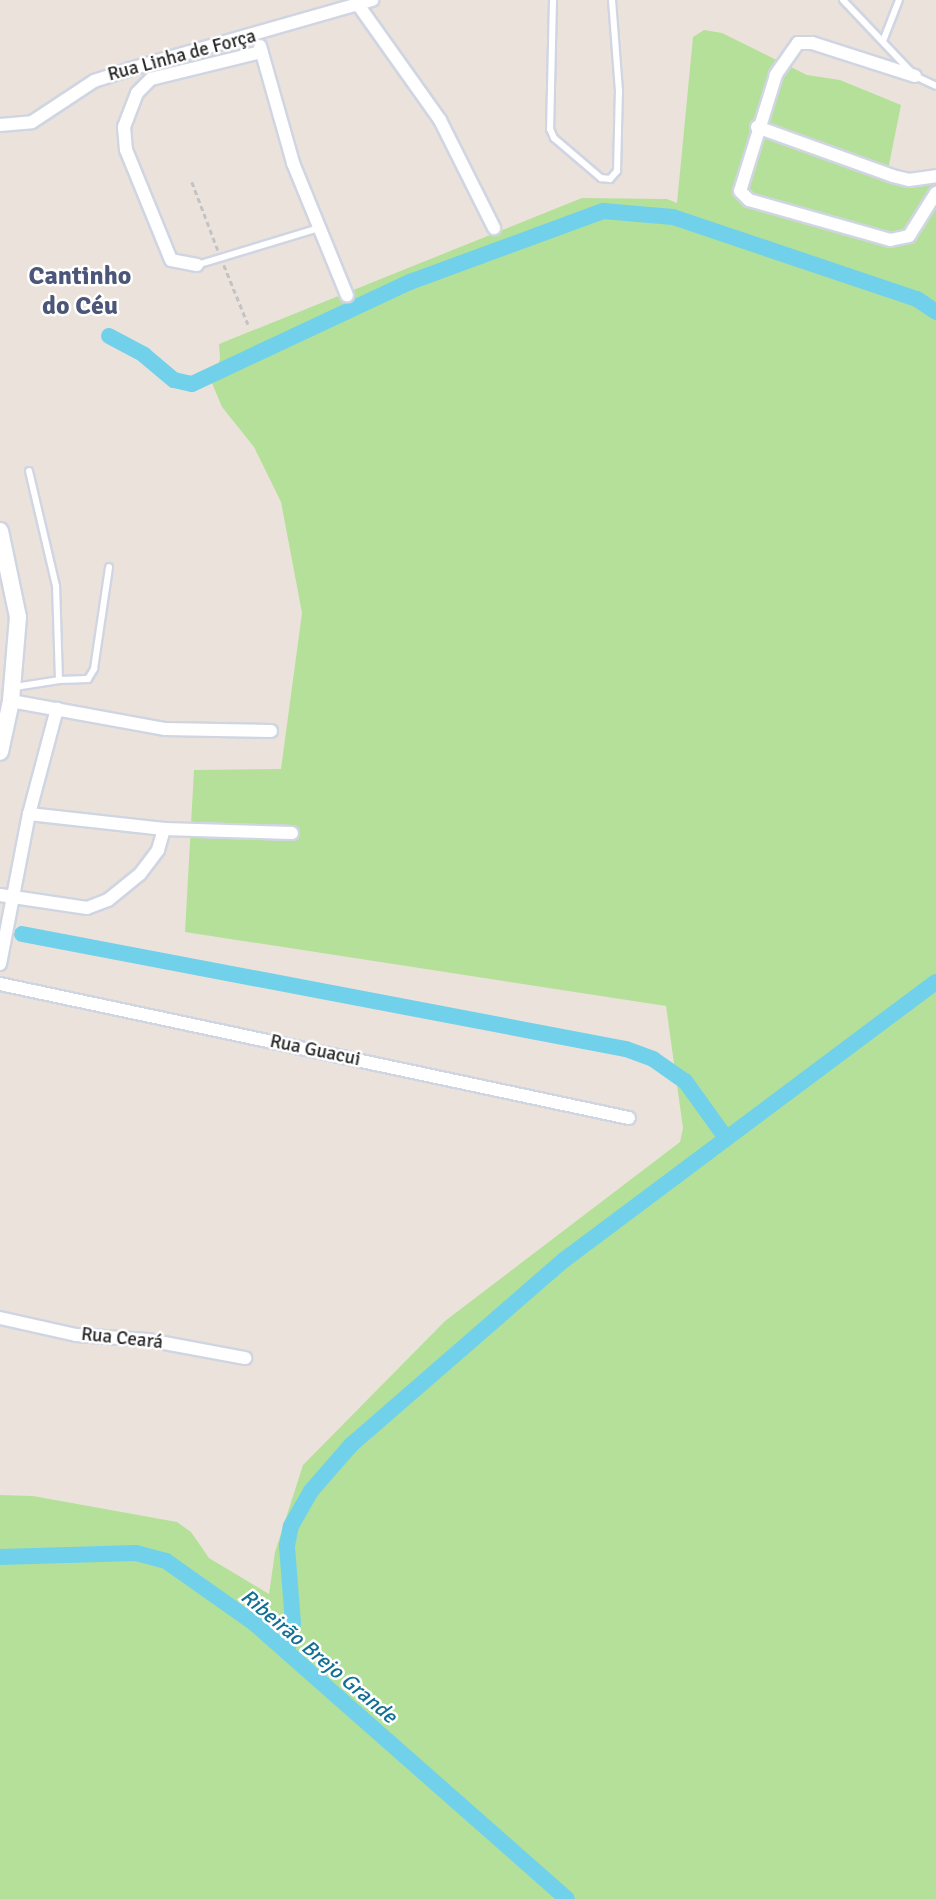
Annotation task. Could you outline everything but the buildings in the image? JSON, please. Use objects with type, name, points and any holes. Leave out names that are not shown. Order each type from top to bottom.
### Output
[{"type":"street","name":"Rua Linha de Força","points":[[0,125],[32,122],[94,81],[257,36],[372,0]]},
{"type":"street","points":[[359,6],[440,120],[494,228]]},
{"type":"street","points":[[257,36],[293,163],[347,295]]},
{"type":"street","points":[[915,76],[813,43],[798,44],[776,75],[739,186],[749,200],[890,240],[909,236],[936,193]]},
{"type":"street","points":[[197,265],[171,260],[126,150],[124,127],[137,93],[151,79],[261,52]]},
{"type":"street","points":[[758,127],[893,176],[909,180],[936,176]]},
{"type":"street","points":[[0,531],[18,617],[12,694],[1,742]]},
{"type":"street","points":[[12,694],[57,709],[165,729],[271,731]]},
{"type":"street","points":[[0,964],[29,814],[57,709]]},
{"type":"street","points":[[29,814],[164,829],[292,833]]},
{"type":"street","points":[[0,895],[87,908],[108,900],[140,874],[158,850],[164,829]]},
{"type":"street","name":"Rua Guacui","points":[[0,984],[629,1118]]},
{"type":"street","name":"Rua Ceará","points":[[0,1318],[76,1335],[148,1339],[245,1358]]},
{"type":"lane","points":[[553,0],[550,129],[554,138],[601,178],[610,179],[617,171],[619,91],[612,0]]},
{"type":"lane","points":[[844,0],[915,76],[936,86]]},
{"type":"lane","points":[[883,41],[900,0]]},
{"type":"lane","points":[[197,265],[318,228]]},
{"type":"lane","points":[[29,471],[57,586],[59,680]]},
{"type":"lane","points":[[12,694],[59,680],[88,679],[94,669],[109,567]]},
{"type":"green space","points":[[704,30],[722,33],[807,75],[840,80],[901,105],[886,180],[936,177],[936,1899],[0,1899],[0,1495],[33,1496],[177,1522],[191,1532],[209,1558],[269,1594],[275,1552],[303,1465],[445,1321],[680,1142],[683,1128],[666,1006],[185,932],[194,770],[281,769],[302,613],[281,502],[254,447],[222,407],[212,383],[220,359],[219,344],[582,198],[667,199],[677,203],[693,37]]},
{"type":"waterway","points":[[109,336],[144,355],[174,380],[192,384],[410,282],[603,211],[673,217],[917,299],[936,312]]},
{"type":"waterway","points":[[22,934],[626,1049],[653,1059],[685,1081],[726,1138]]},
{"type":"waterway","points":[[287,1652],[293,1623],[287,1546],[291,1526],[311,1491],[351,1445],[564,1260],[936,982]]},
{"type":"waterway","name":"Ribeirão Brejo Grande","points":[[0,1557],[136,1553],[166,1561],[254,1623],[567,1899]]},
{"type":"district","name":"Cantinho do Céu","points":[[80,292]]}]
